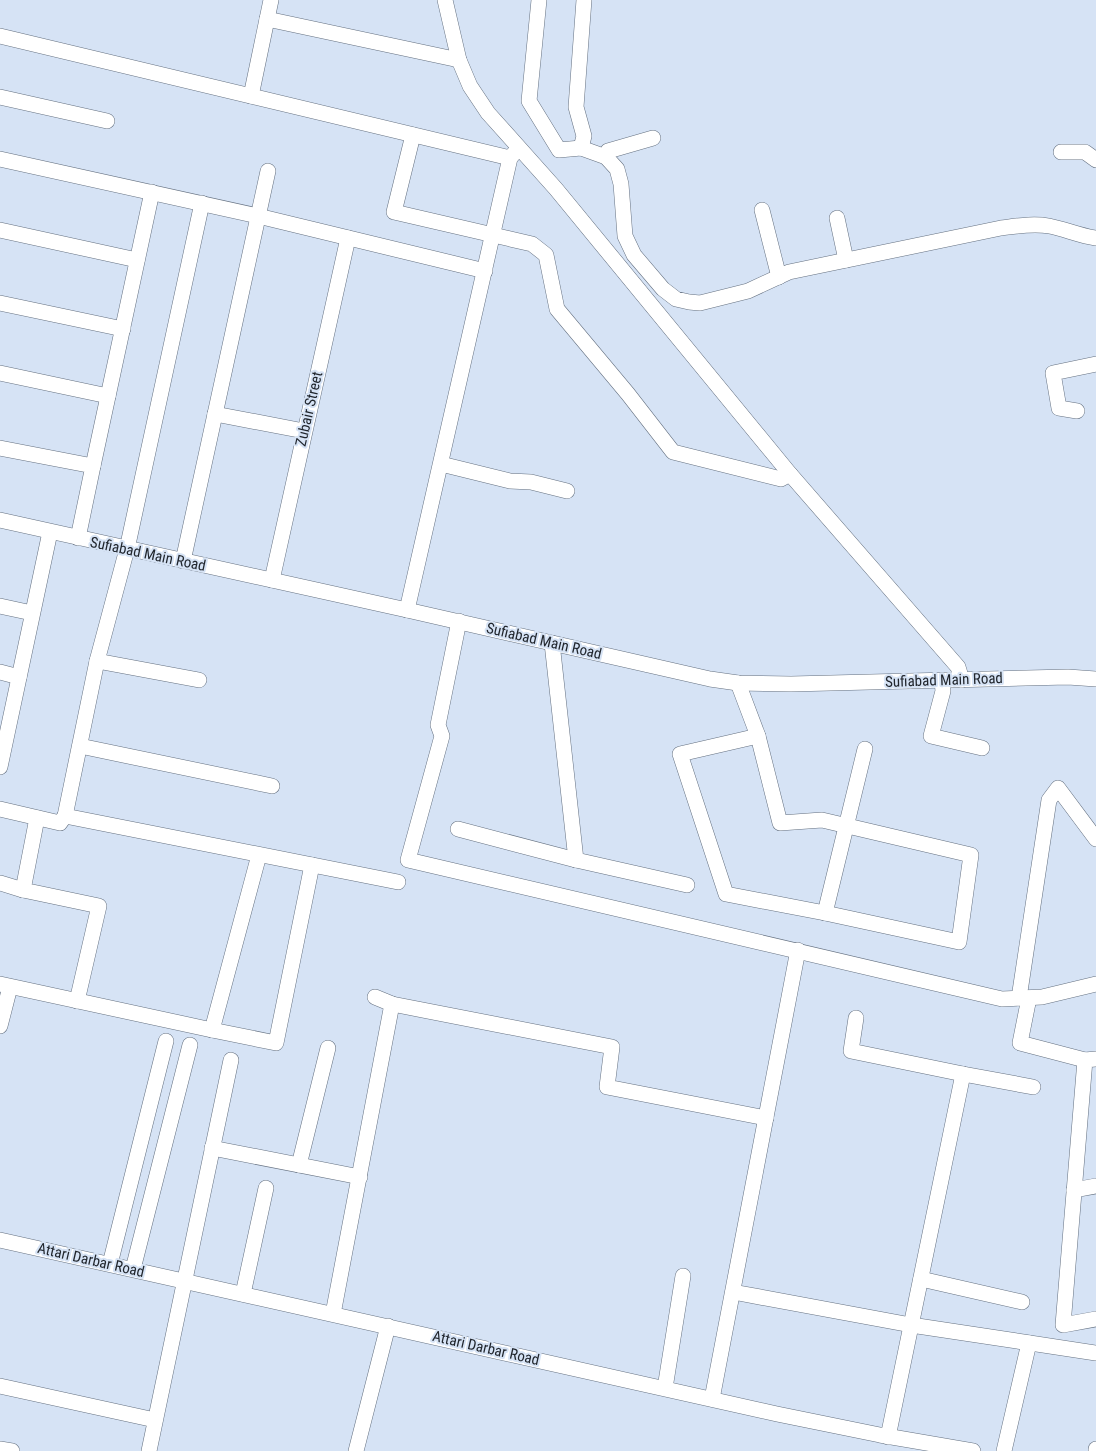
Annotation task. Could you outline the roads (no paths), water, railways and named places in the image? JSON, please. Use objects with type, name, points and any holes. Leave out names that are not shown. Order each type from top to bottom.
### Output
[{"type":"street","points":[[251,96],[271,0]]},
{"type":"street","points":[[445,0],[459,60],[470,86],[514,153],[556,189],[790,474],[958,668],[962,680]]},
{"type":"street","points":[[539,0],[529,101],[559,150],[581,148],[606,157],[616,169],[621,184],[626,236],[634,255],[663,289],[676,299],[700,302],[748,291],[789,272],[1026,224],[1049,226],[1074,234],[1096,238]]},
{"type":"street","points":[[581,148],[584,136],[576,107],[584,0]]},
{"type":"street","points":[[267,19],[459,60]]},
{"type":"street","points":[[0,36],[413,135],[514,153]]},
{"type":"street","points":[[0,97],[107,121]]},
{"type":"street","points":[[413,135],[394,212],[532,244],[546,255],[557,309],[628,394],[673,452],[781,479],[790,474]]},
{"type":"street","points":[[606,157],[608,151],[653,138]]},
{"type":"street","points":[[1062,152],[1085,152],[1096,160]]},
{"type":"street","points":[[407,610],[485,270],[514,153]]},
{"type":"street","points":[[0,160],[202,203],[485,270]]},
{"type":"street","points":[[183,562],[268,171]]},
{"type":"street","points":[[78,538],[152,192]]},
{"type":"street","points":[[0,809],[60,823],[65,816],[97,660],[127,549],[202,203]]},
{"type":"street","points":[[762,210],[779,277]]},
{"type":"street","points":[[837,218],[846,260]]},
{"type":"street","points":[[0,230],[137,260]]},
{"type":"street","name":"Zubair Street","points":[[272,580],[348,238]]},
{"type":"street","points":[[0,302],[122,329]]},
{"type":"street","points":[[1077,411],[1059,408],[1053,373],[1096,364]]},
{"type":"street","points":[[0,372],[108,396]]},
{"type":"street","points":[[215,414],[304,430]]},
{"type":"street","points":[[0,448],[93,466]]},
{"type":"street","points":[[441,464],[510,481],[531,482],[567,491]]},
{"type":"street","name":"Sufiabad Main Road","points":[[0,520],[710,679],[738,683],[942,681],[1068,677],[1096,679]]},
{"type":"street","points":[[0,767],[3,734],[19,677],[50,532]]},
{"type":"street","points":[[0,606],[32,613]]},
{"type":"street","points":[[459,622],[438,724],[442,736],[408,860],[1002,999],[1024,998],[1096,984]]},
{"type":"street","points":[[552,643],[576,860]]},
{"type":"street","points":[[97,660],[199,680]]},
{"type":"street","points":[[0,672],[19,677]]},
{"type":"street","points":[[942,681],[943,691],[932,736],[982,748]]},
{"type":"street","points":[[738,683],[758,736],[780,823],[822,820],[971,855],[959,942],[826,913],[726,894],[680,754],[758,736]]},
{"type":"street","points":[[80,746],[272,786]]},
{"type":"street","points":[[826,913],[845,826],[865,748]]},
{"type":"street","points":[[1096,839],[1058,788],[1049,800],[1020,1043],[1091,1059],[1074,1190],[1063,1326],[1096,1320]]},
{"type":"street","points":[[65,816],[398,882]]},
{"type":"street","points":[[22,890],[37,818]]},
{"type":"street","points":[[458,830],[576,860],[687,885]]},
{"type":"street","points":[[212,1030],[259,855]]},
{"type":"street","points":[[0,1026],[5,986],[276,1043],[312,865]]},
{"type":"street","points":[[0,883],[22,890],[99,906],[76,1001]]},
{"type":"street","points":[[712,1399],[798,950]]},
{"type":"street","points":[[375,997],[392,1004],[612,1047],[607,1086],[766,1118]]},
{"type":"street","points":[[333,1314],[392,1004]]},
{"type":"street","points":[[856,1018],[851,1052],[1033,1087]]},
{"type":"street","points":[[110,1264],[166,1041]]},
{"type":"street","points":[[133,1269],[190,1045]]},
{"type":"street","points":[[300,1165],[328,1048]]},
{"type":"street","points":[[149,1451],[183,1280],[231,1060]]},
{"type":"street","points":[[888,1437],[964,1074]]},
{"type":"street","points":[[212,1148],[360,1177]]},
{"type":"street","points":[[1074,1190],[1096,1186]]},
{"type":"street","points":[[243,1294],[266,1188]]},
{"type":"street","name":"Attari Darbar Road","points":[[0,1240],[712,1399],[888,1437],[973,1451]]},
{"type":"street","points":[[665,1388],[683,1276]]},
{"type":"street","points":[[921,1279],[1022,1302]]},
{"type":"street","points":[[733,1292],[911,1325],[1096,1353]]},
{"type":"street","points":[[356,1451],[388,1326]]},
{"type":"street","points":[[1004,1451],[1029,1343]]},
{"type":"street","points":[[0,1386],[155,1420]]},
{"type":"street","points":[[0,1448],[12,1451]]}]
